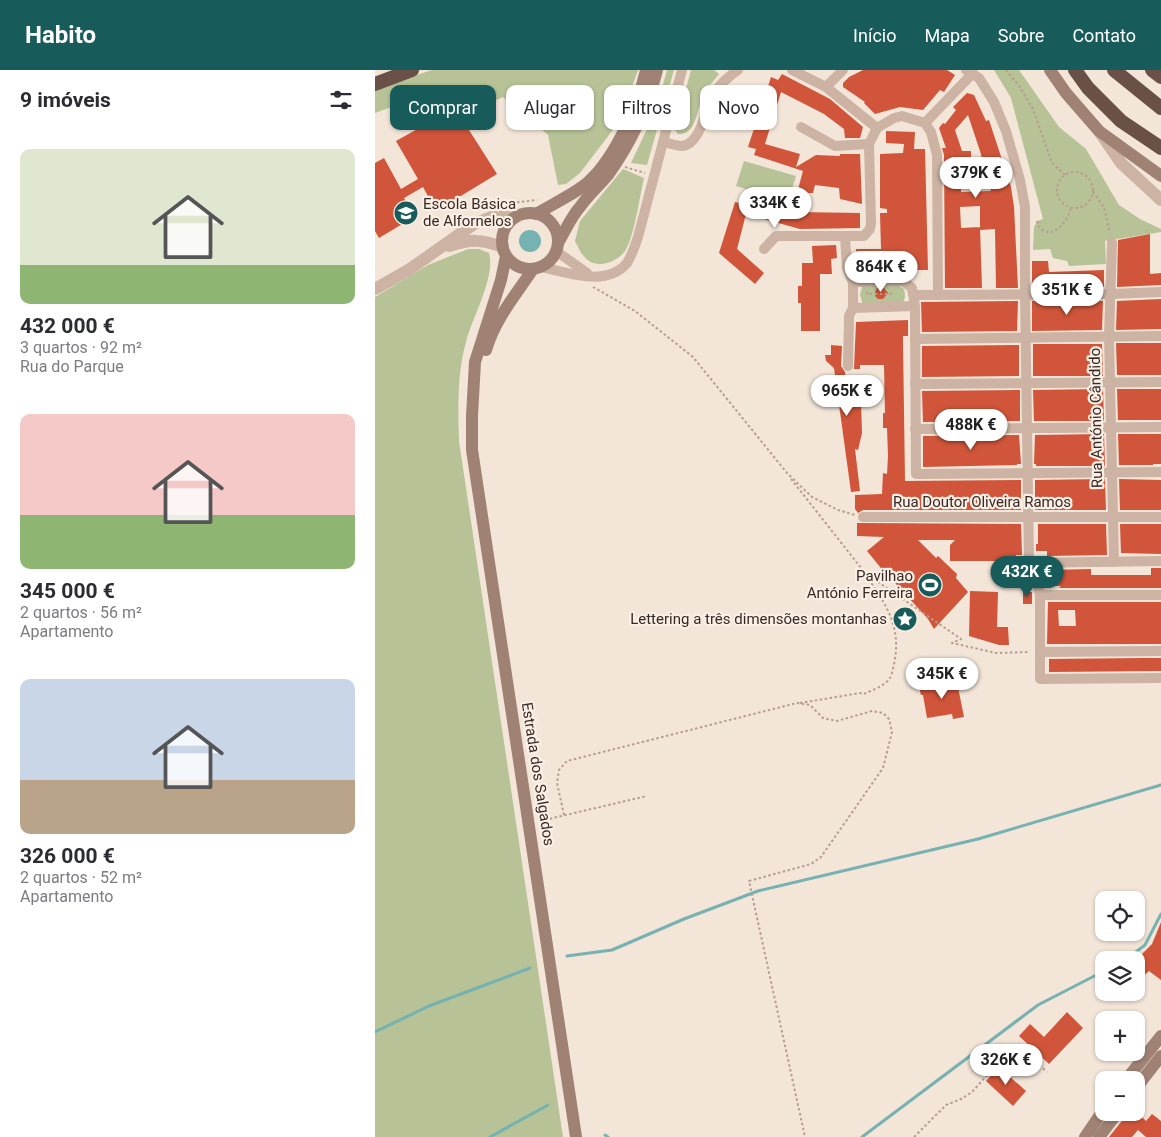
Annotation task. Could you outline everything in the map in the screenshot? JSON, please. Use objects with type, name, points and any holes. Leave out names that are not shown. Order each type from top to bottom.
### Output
[{"type":"highway","points":[[375,84],[411,70]]},
{"type":"highway","points":[[1075,70],[1088,88],[1121,121],[1161,148]]},
{"type":"highway","points":[[1114,70],[1161,108]]},
{"type":"highway","points":[[1152,70],[1161,77]]},
{"type":"main road","points":[[536,214],[582,187],[597,175],[623,131],[635,105],[646,70]]},
{"type":"main road","points":[[557,247],[557,235],[550,222],[536,214],[529,213],[515,218],[509,223],[502,238],[505,252],[518,266],[537,268],[553,258],[579,207],[608,174],[635,129],[652,88],[657,70]]},
{"type":"main road","points":[[1050,70],[1066,93],[1099,131],[1161,176]]},
{"type":"main road","name":"Estrada dos Salgados","points":[[505,252],[499,287],[481,338],[475,362],[472,450],[576,1137]]},
{"type":"main road","name":"Estrada dos Salgados","points":[[472,416],[481,370],[496,323],[537,268]]},
{"type":"main road","points":[[1133,1071],[1161,1036]]},
{"type":"main road","points":[[1145,1076],[1161,1056]]},
{"type":"main road","points":[[1085,1137],[1096,1121]]},
{"type":"main road","points":[[1099,1137],[1111,1121]]},
{"type":"street","points":[[537,268],[591,281],[616,272],[626,264],[632,254],[682,70]]},
{"type":"street","points":[[663,142],[682,146],[693,140],[700,131],[714,94],[728,77],[738,70]]},
{"type":"street","points":[[792,70],[826,87],[877,128]]},
{"type":"street","points":[[826,87],[843,70]]},
{"type":"street","points":[[925,123],[971,71],[987,89],[994,102],[1006,131],[1020,180],[1025,207],[1029,563],[1036,573],[1040,595],[1040,679],[1161,678]]},
{"type":"street","points":[[764,249],[776,236],[864,236],[870,229],[871,223],[869,144],[877,128],[894,118],[902,116],[925,123],[931,132],[937,155],[938,295]]},
{"type":"street","points":[[801,127],[835,146],[869,144]]},
{"type":"street","points":[[1099,131],[1121,163],[1161,200]]},
{"type":"street","points":[[375,289],[410,269],[479,222],[497,215],[515,218]]},
{"type":"street","points":[[845,237],[847,268],[853,282],[853,308],[849,316],[848,366]]},
{"type":"street","points":[[439,249],[475,239],[485,241],[505,252]]},
{"type":"street","name":"Rua António Cândido","points":[[1111,243],[1109,337],[1114,562]]},
{"type":"street","points":[[557,247],[591,281]]},
{"type":"street","points":[[853,282],[903,281],[913,292],[915,306],[916,474],[1161,472]]},
{"type":"street","points":[[913,292],[938,295],[1161,292]]},
{"type":"street","points":[[853,308],[915,306]]},
{"type":"street","points":[[915,339],[1161,336]]},
{"type":"street","points":[[915,384],[1161,382]]},
{"type":"street","points":[[915,429],[1161,427]]},
{"type":"street","name":"Rua Doutor Oliveira Ramos","points":[[863,517],[1161,517]]},
{"type":"street","points":[[1029,563],[1161,561]]},
{"type":"street","points":[[1040,595],[1161,595]]},
{"type":"street","points":[[1040,652],[1161,651]]},
{"type":"path","points":[[1006,70],[1019,86],[1033,109],[1052,163],[1065,175]]},
{"type":"path","points":[[615,164],[654,176]]},
{"type":"path","points":[[1093,192],[1088,203],[1077,208],[1071,208],[1061,202],[1058,196],[1058,184],[1065,175],[1076,172],[1081,173],[1090,180],[1093,192],[1104,207],[1111,243]]},
{"type":"path","points":[[495,207],[504,204],[540,200]]},
{"type":"path","points":[[1037,221],[1040,229],[1050,233],[1057,231],[1069,216],[1071,208]]},
{"type":"path","points":[[564,815],[557,783],[559,770],[567,761],[797,703],[860,692],[864,694],[884,684],[891,678],[897,650],[896,630],[887,608],[865,573],[693,357],[635,311],[591,281]]},
{"type":"path","points":[[867,287],[867,294],[891,294],[895,289]]},
{"type":"path","points":[[787,473],[812,497],[838,510],[863,517]]},
{"type":"path","points":[[865,573],[961,640],[952,643],[996,653],[1040,652]]},
{"type":"path","points":[[797,703],[810,705],[823,718],[837,721],[872,711],[883,713],[889,719],[892,732],[883,768],[821,857],[811,864],[749,881],[805,1137]]},
{"type":"path","points":[[529,823],[647,796]]},
{"type":"path","points":[[914,1137],[946,1105],[972,1092],[1006,1054],[1015,1050],[1024,1051],[1047,1072]]},
{"type":"green space","points":[[432,70],[638,70],[633,85],[604,85],[604,130],[612,130],[580,173],[566,184],[558,185],[548,135],[542,130],[594,130],[594,85],[506,85],[506,100],[503,97],[496,100],[496,85],[390,85],[390,108],[375,113],[375,89]]},
{"type":"green space","points":[[667,70],[674,70],[670,85],[663,85]]},
{"type":"green space","points":[[691,70],[714,70],[719,74],[710,85],[700,85],[700,106],[696,119],[690,129],[690,85],[687,85]]},
{"type":"green space","points":[[994,70],[1019,70],[1059,127],[1086,149],[1119,205],[1140,219],[1161,229],[1161,232],[1105,241],[1106,264],[1069,266],[1067,261],[1053,258],[1050,249],[1033,250],[1034,227],[1037,221],[1043,219],[1011,98]]},
{"type":"green space","points":[[647,130],[657,130],[647,165],[631,163]]},
{"type":"green space","points":[[675,130],[689,130],[684,133],[678,134]]},
{"type":"green space","points":[[744,161],[796,176],[788,202],[736,186]]},
{"type":"green space","points":[[623,169],[644,178],[631,236],[625,251],[618,258],[602,264],[592,263],[585,257],[575,241],[580,221]]},
{"type":"green space","points":[[468,249],[479,249],[489,253],[490,262],[486,285],[463,354],[459,391],[459,441],[563,1137],[375,1137],[375,297],[428,265]]},
{"type":"green space","points":[[865,285],[899,286],[904,289],[904,300],[902,303],[863,304],[860,295],[862,287]]},
{"type":"water","points":[[530,230],[540,237],[541,241],[534,251],[530,252],[520,245],[519,241],[526,231]]},
{"type":"building","points":[[863,70],[947,70],[955,75],[944,92],[940,90],[923,110],[900,107],[875,114],[865,102],[843,87],[843,83],[849,77]]},
{"type":"building","points":[[782,74],[830,99],[863,127],[860,138],[845,138],[844,129],[824,114],[781,92],[777,105],[777,85],[768,85],[771,77],[778,80]]},
{"type":"building","points":[[967,93],[974,95],[986,121],[989,120],[1011,187],[1014,207],[1018,288],[996,288],[995,229],[980,230],[982,288],[945,288],[944,155],[942,148],[946,148],[939,128],[943,123],[945,124],[956,110],[953,107]],"holes":[[[968,115],[991,191],[961,192],[961,174],[971,174],[971,151],[962,151],[955,130]],[[980,206],[980,227],[961,228],[960,207]]]},
{"type":"building","name":"Escola Básica de Alfornelos","points":[[416,130],[469,130],[497,174],[436,211],[423,187],[404,198],[414,217],[379,238],[375,231],[375,163],[384,158],[401,189],[418,179],[396,141]]},
{"type":"building","points":[[754,130],[769,130],[765,144],[800,154],[796,167],[816,155],[840,156],[840,154],[860,154],[862,204],[840,199],[839,188],[815,185],[813,193],[808,193],[805,197],[797,193],[803,171],[754,155],[756,149],[748,147]]},
{"type":"building","points":[[886,131],[915,132],[914,149],[925,149],[928,270],[856,270],[856,249],[881,249],[880,213],[887,213],[887,209],[880,208],[880,154],[903,153],[904,144],[886,143]]},
{"type":"building","points":[[743,197],[798,212],[860,213],[860,228],[800,229],[746,214],[737,249],[764,273],[755,284],[719,253],[735,202],[740,203]]},
{"type":"building","points":[[1150,234],[1150,274],[1161,273],[1161,285],[1117,287],[1118,240]]},
{"type":"building","points":[[836,245],[837,258],[831,259],[832,274],[820,274],[820,331],[801,331],[801,303],[798,303],[798,286],[802,286],[802,263],[813,263],[812,246]]},
{"type":"building","points":[[1032,261],[1048,261],[1049,272],[1104,270],[1104,287],[1032,288]]},
{"type":"building","points":[[877,288],[884,288],[888,293],[883,299],[878,299],[875,296]]},
{"type":"building","points":[[1161,299],[1161,329],[1116,330],[1117,301]]},
{"type":"building","points":[[1018,301],[1017,331],[922,332],[921,302]]},
{"type":"building","points":[[1032,301],[1103,301],[1102,330],[1032,331]]},
{"type":"building","points":[[908,320],[908,336],[903,336],[905,481],[1021,480],[1021,510],[863,510],[858,513],[855,509],[855,495],[882,494],[883,473],[887,474],[888,456],[887,428],[883,428],[883,413],[885,413],[884,365],[860,365],[860,369],[854,369],[856,322]]},
{"type":"building","points":[[1116,343],[1161,343],[1161,375],[1117,375]]},
{"type":"building","points":[[1033,344],[1102,344],[1103,376],[1033,376]]},
{"type":"building","points":[[831,345],[842,346],[841,366],[845,372],[849,404],[861,403],[862,433],[858,450],[855,449],[860,491],[851,492],[834,368],[826,361],[825,355],[831,355]]},
{"type":"building","points":[[1019,345],[1019,376],[922,377],[922,346]]},
{"type":"building","points":[[1103,389],[1104,421],[1034,421],[1033,390]]},
{"type":"building","points":[[1117,389],[1161,389],[1161,420],[1118,420]]},
{"type":"building","points":[[1020,390],[1020,421],[923,422],[922,391]]},
{"type":"building","points":[[1104,434],[1105,466],[1036,466],[1034,464],[1035,435]]},
{"type":"building","points":[[1118,434],[1161,434],[1161,464],[1119,465]]},
{"type":"building","points":[[1019,435],[1021,464],[923,467],[923,436]]},
{"type":"building","points":[[1105,479],[1106,510],[1035,510],[1035,480]]},
{"type":"building","points":[[1119,479],[1161,480],[1161,510],[1120,510]]},
{"type":"building","points":[[857,523],[1021,524],[1022,555],[1016,555],[1016,561],[950,561],[950,545],[955,540],[918,540],[936,558],[938,556],[957,574],[956,578],[968,592],[934,629],[928,619],[867,551],[884,537],[857,536]]},
{"type":"building","points":[[1038,524],[1106,524],[1107,555],[1047,556],[1047,551],[1036,551]]},
{"type":"building","points":[[1120,524],[1161,524],[1161,554],[1121,553]]},
{"type":"building","points":[[1151,568],[1161,568],[1161,588],[1059,588],[1061,586],[1047,586],[1047,570],[1091,569],[1091,575],[1151,575]]},
{"type":"building","points":[[970,591],[998,592],[997,627],[1008,627],[1009,645],[999,645],[969,636]]},
{"type":"building","points":[[1023,592],[1032,592],[1032,604],[1023,604]]},
{"type":"building","points":[[1048,602],[1161,602],[1161,644],[1047,644]],"holes":[[[1058,610],[1075,610],[1076,626],[1059,626]]]},
{"type":"building","points":[[1161,658],[1161,671],[1049,672],[1049,659]]},
{"type":"building","points":[[933,680],[934,687],[957,682],[964,717],[953,719],[952,714],[927,718],[923,695],[921,695],[918,683]]},
{"type":"building","points":[[1161,922],[1161,980],[1149,971],[1145,975],[1145,951],[1152,944]]},
{"type":"building","points":[[1067,1012],[1083,1028],[1049,1064],[1019,1036],[1030,1024],[1044,1037]]},
{"type":"building","points":[[999,1067],[1026,1091],[1013,1106],[986,1081]]},
{"type":"building","points":[[1152,1114],[1161,1121],[1161,1137],[1146,1137],[1138,1130],[1132,1137],[1109,1137],[1122,1121],[1146,1121]]},
{"type":"waterway","points":[[567,956],[612,950],[684,919],[758,891],[978,839],[1161,785]]},
{"type":"waterway","points":[[1137,951],[1145,945],[1161,914]]},
{"type":"waterway","points":[[375,1032],[429,1006],[530,968]]},
{"type":"waterway","points":[[862,1137],[1038,1005],[1095,976]]},
{"type":"waterway","points":[[490,1137],[548,1105]]},
{"type":"place","name":"Escola Básica de Alfornelos","points":[[406,213]]},
{"type":"place","name":"Pavilhao António Ferreira","points":[[930,585]]},
{"type":"place","name":"Lettering a três dimensões montanhas","points":[[905,619]]}]
